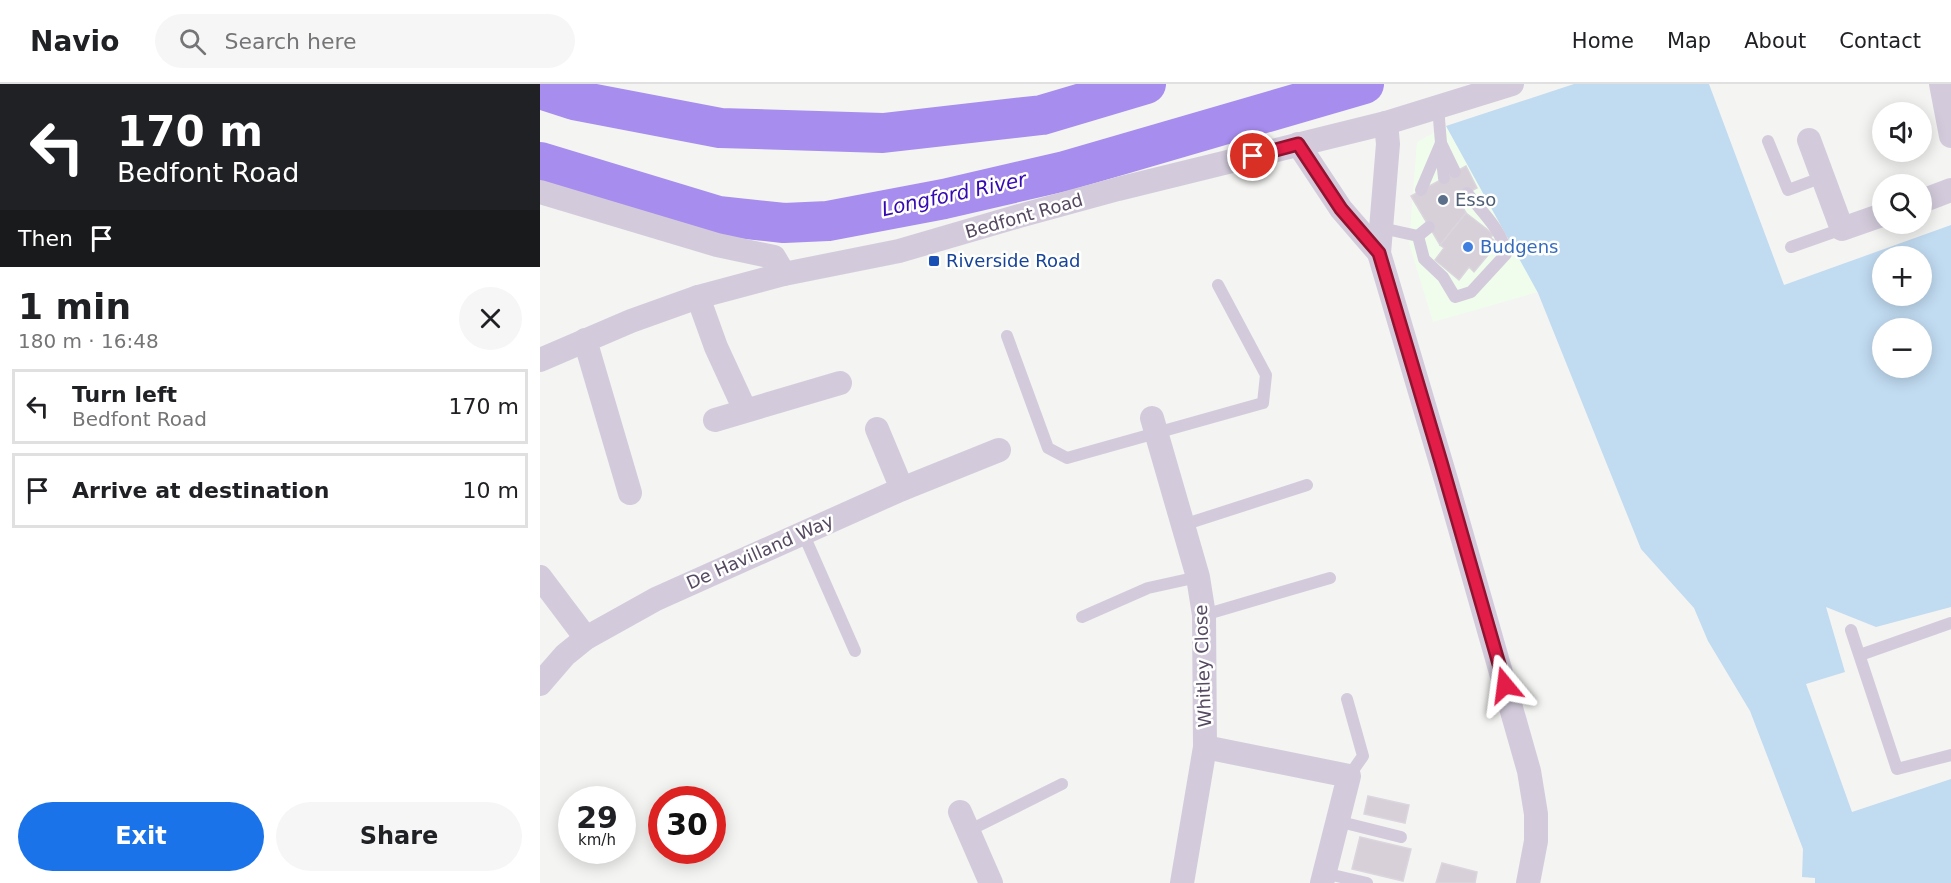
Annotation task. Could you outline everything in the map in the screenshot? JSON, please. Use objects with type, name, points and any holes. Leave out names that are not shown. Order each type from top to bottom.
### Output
[{"type":"street","name":"Bedfont Road","points":[[540,360],[585,339],[698,297],[784,274],[898,251],[1074,201],[1386,123],[1512,84]]},
{"type":"street","points":[[1941,84],[1951,136]]},
{"type":"street","points":[[1386,123],[1389,144],[1379,253],[1529,771],[1536,814],[1534,852],[1528,883]]},
{"type":"street","points":[[1809,140],[1842,230],[1872,219]]},
{"type":"street","points":[[1298,144],[1354,226],[1379,253]]},
{"type":"street","points":[[1932,197],[1951,190]]},
{"type":"street","points":[[540,192],[717,245],[774,257],[784,274]]},
{"type":"street","points":[[698,297],[716,347],[745,410]]},
{"type":"street","points":[[585,339],[630,493]]},
{"type":"street","points":[[715,420],[840,383]]},
{"type":"street","name":"Whitley Close","points":[[1154,425],[1198,577],[1204,615],[1205,747],[1182,883]]},
{"type":"street","points":[[877,429],[902,489]]},
{"type":"street","name":"De Havilland Way","points":[[540,684],[565,655],[586,638],[656,599],[902,489],[999,450]]},
{"type":"street","points":[[540,577],[586,638]]},
{"type":"street","points":[[1205,747],[1348,776],[1323,878]]},
{"type":"street","points":[[964,822],[991,883]]},
{"type":"lane","points":[[1438,107],[1441,143],[1449,175]]},
{"type":"lane","points":[[1768,141],[1788,190],[1823,177]]},
{"type":"lane","points":[[1426,187],[1441,143]]},
{"type":"lane","points":[[1418,236],[1424,259],[1443,277],[1455,297],[1472,292],[1506,254],[1505,244],[1467,193]]},
{"type":"lane","points":[[1354,226],[1381,227],[1418,236]]},
{"type":"lane","points":[[1418,236],[1429,227]]},
{"type":"lane","points":[[1791,247],[1842,230]]},
{"type":"lane","points":[[1007,336],[1048,448],[1067,458],[1154,425],[1263,403],[1266,375],[1218,285]]},
{"type":"lane","points":[[1183,525],[1307,485]]},
{"type":"lane","points":[[803,533],[855,651]]},
{"type":"lane","points":[[1082,617],[1148,588],[1198,577]]},
{"type":"lane","points":[[1204,615],[1330,578]]},
{"type":"lane","points":[[1860,655],[1951,623]]},
{"type":"lane","points":[[1851,630],[1897,769],[1951,756]]},
{"type":"lane","points":[[1347,699],[1363,756],[1348,776]]},
{"type":"lane","points":[[964,822],[1062,784]]},
{"type":"lane","points":[[1337,821],[1401,837]]},
{"type":"lane","points":[[1323,878],[1367,883]]},
{"type":"shaded area","points":[[1574,84],[1709,84],[1784,285],[1872,253],[1872,306],[1932,306],[1932,246],[1893,246],[1932,234],[1932,232],[1951,225],[1951,607],[1876,627],[1826,607],[1845,672],[1806,684],[1852,812],[1951,779],[1951,883],[1815,883],[1815,878],[1802,877],[1803,849],[1750,711],[1708,641],[1694,608],[1641,549],[1538,293],[1446,126]]},
{"type":"shaded area","points":[[1446,126],[1538,292],[1433,322],[1409,243],[1417,142]]},
{"type":"building","points":[[1466,166],[1477,188],[1458,198],[1466,213],[1440,245],[1411,196]]},
{"type":"building","name":"Budgens","points":[[1466,213],[1493,234],[1491,238],[1498,243],[1474,272],[1469,267],[1459,280],[1435,260],[1444,248],[1440,245]]},
{"type":"building","points":[[1368,796],[1409,805],[1405,823],[1364,814]]},
{"type":"building","points":[[1360,837],[1411,849],[1403,881],[1352,869]]},
{"type":"building","points":[[1442,863],[1477,872],[1475,883],[1436,883]]},
{"type":"waterway","points":[[540,89],[574,100],[720,128],[883,133],[1042,115],[1146,84]]},
{"type":"waterway","name":"Longford River","points":[[540,162],[718,216],[784,223],[828,221],[944,199],[1065,171],[1364,84]]},
{"type":"place","name":"Esso","points":[[1443,200]]},
{"type":"place","name":"Budgens","points":[[1468,247]]},
{"type":"place","name":"Riverside Road","points":[[934,261]]},
{"type":"route","points":[[1253,156],[1298,144],[1341,209],[1379,253],[1505,685]]}]
